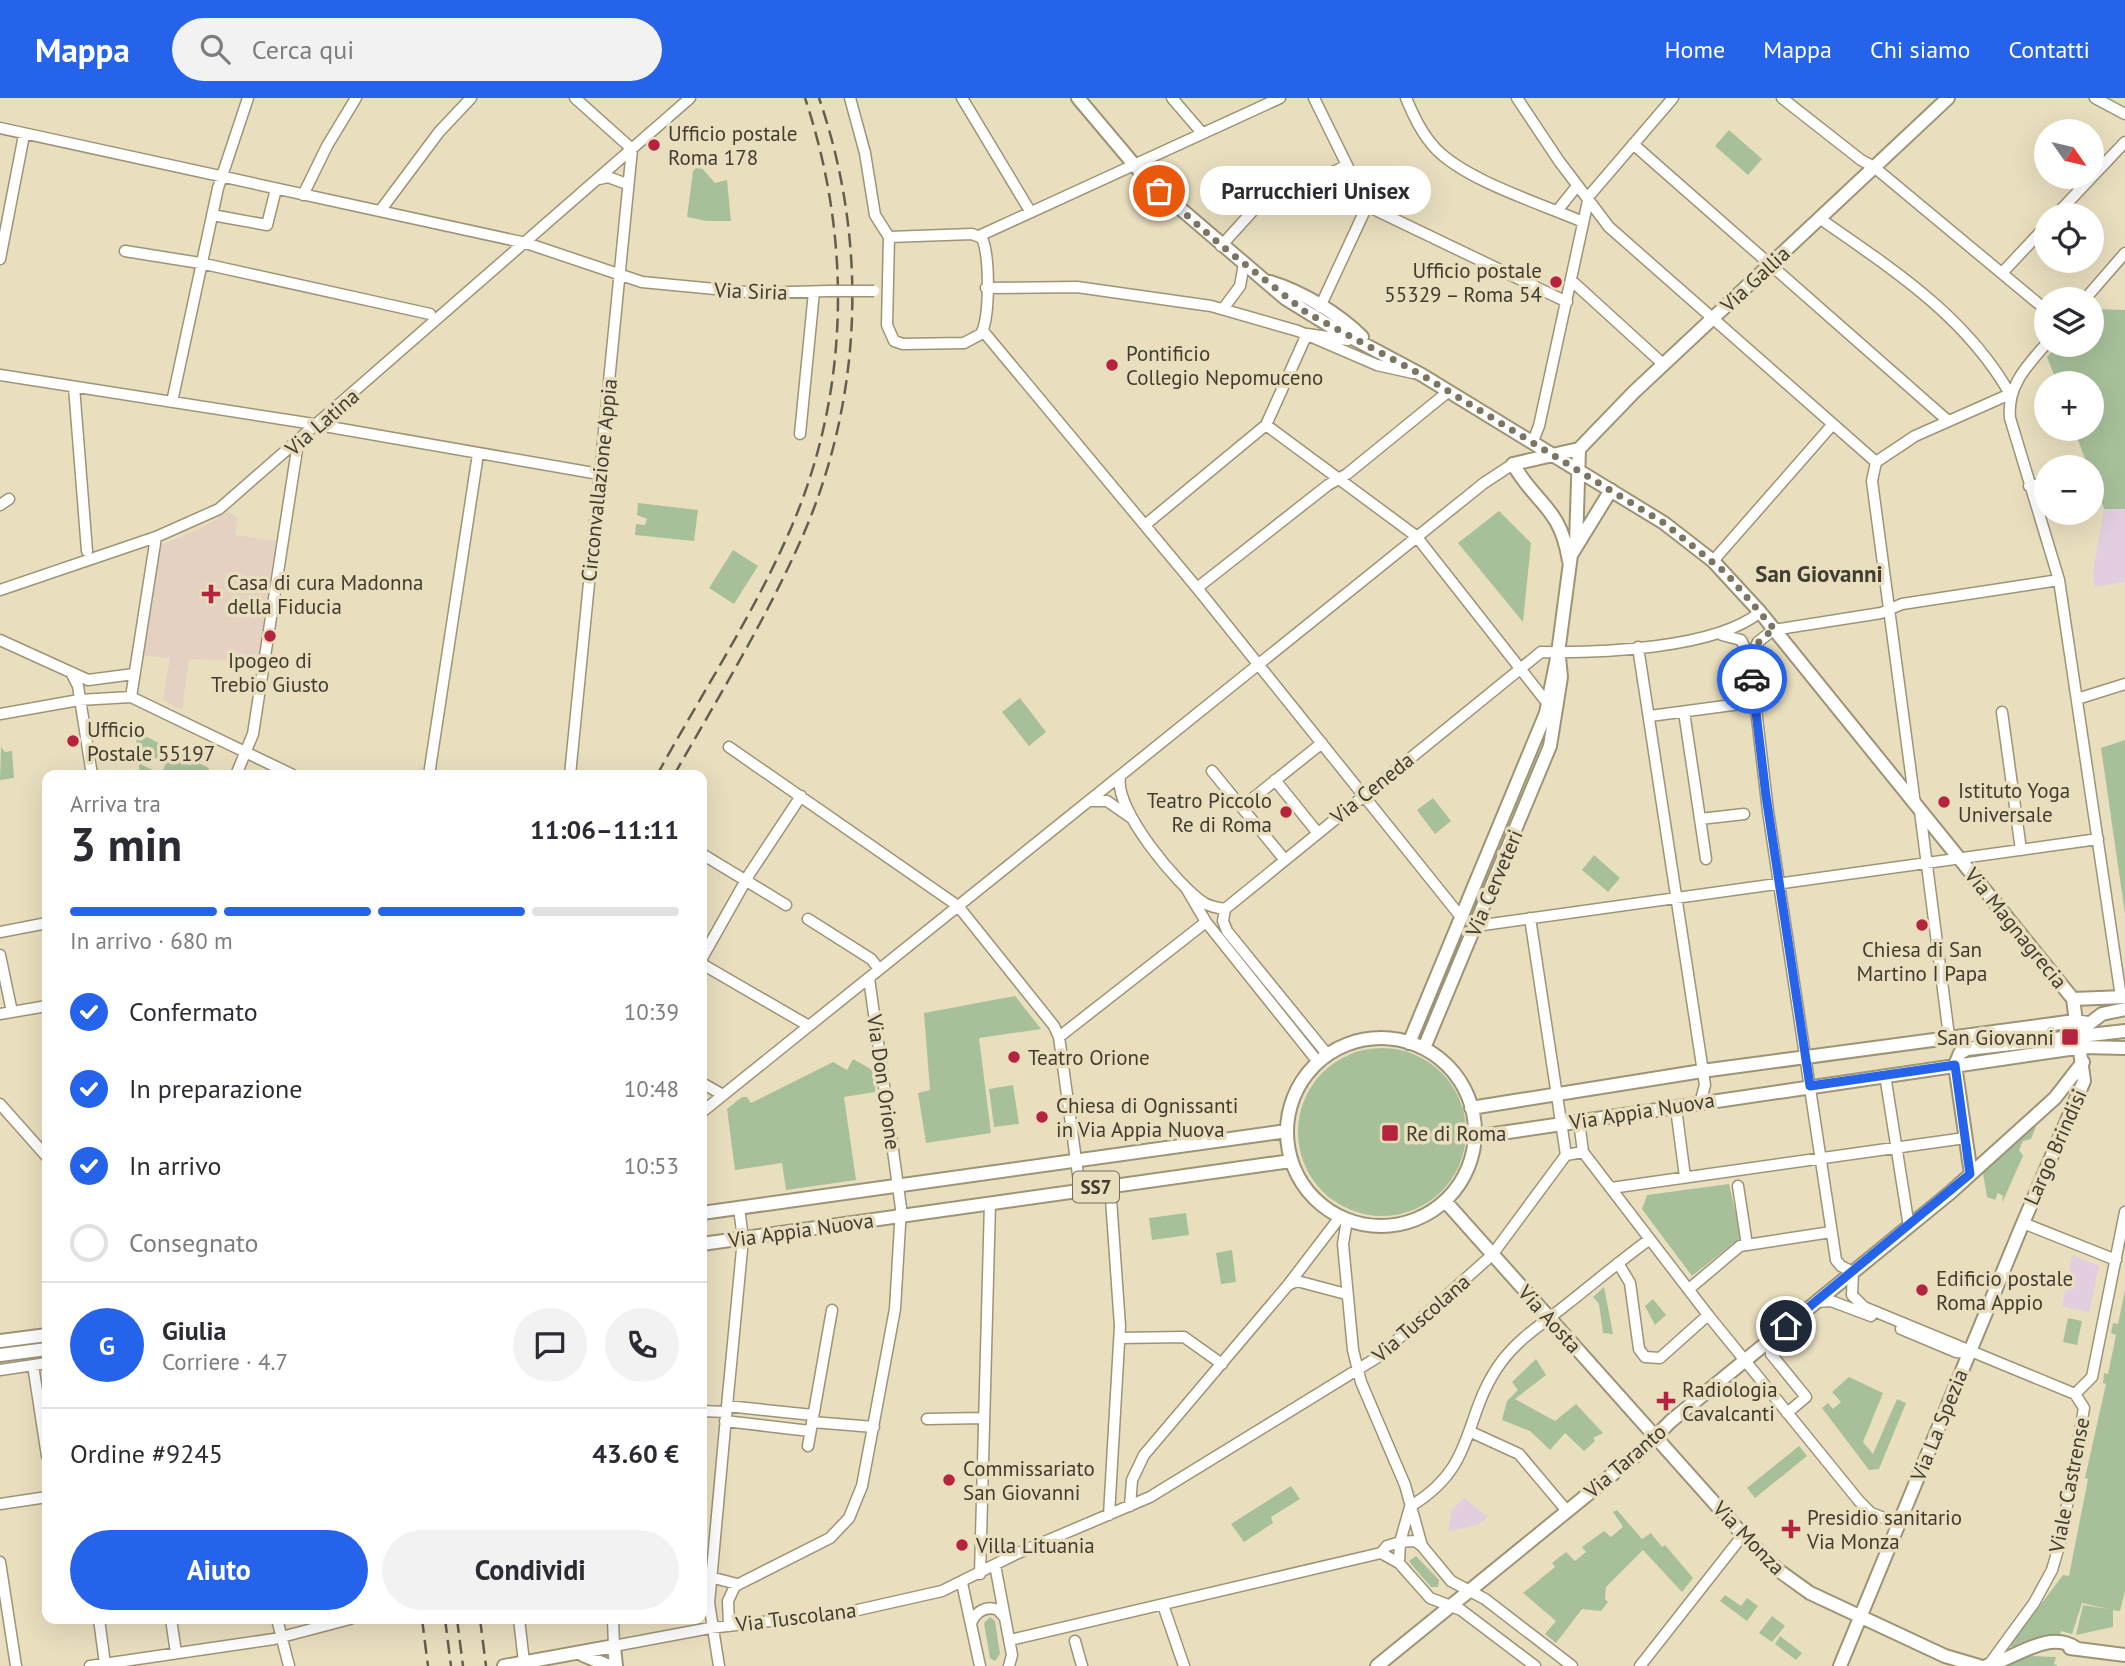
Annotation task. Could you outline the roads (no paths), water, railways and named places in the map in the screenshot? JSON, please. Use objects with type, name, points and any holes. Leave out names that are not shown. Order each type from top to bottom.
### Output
[{"type":"main road","points":[[1078,98],[1132,165],[1222,246],[1270,282],[1282,295],[1307,313],[1370,345],[1533,441],[1664,523],[1713,561],[1775,630]]},
{"type":"main road","name":"Via Gallia","points":[[1579,449],[1663,365],[1948,98]]},
{"type":"main road","points":[[1270,282],[1290,289],[1320,307],[1349,326],[1370,345]]},
{"type":"main road","points":[[1513,464],[1533,441]]},
{"type":"main road","points":[[1513,464],[1579,449],[1576,514],[1558,653]]},
{"type":"main road","points":[[1513,464],[1550,509],[1571,544]]},
{"type":"main road","points":[[1571,544],[1612,490]]},
{"type":"main road","points":[[1550,509],[1586,517],[1597,512]]},
{"type":"main road","name":"Via Magnagrecia","points":[[1775,630],[2073,999]]},
{"type":"main road","name":"Via Cerveteri","points":[[1409,1043],[1539,729],[1548,704],[1558,653]]},
{"type":"main road","name":"Via Cerveteri","points":[[1424,1048],[1554,732],[1561,677],[1558,653]]},
{"type":"main road","points":[[2082,1062],[2078,1041],[2082,1022],[2073,999],[2124,1001]]},
{"type":"main road","name":"Via Appia Nuova","points":[[1471,1108],[1805,1056],[2049,1023],[2082,1022],[2124,1001]]},
{"type":"main road","points":[[2078,1041],[2125,1031]]},
{"type":"main road","points":[[1370,1039],[1409,1043],[1424,1048],[1453,1072],[1471,1108],[1474,1137],[1465,1174],[1446,1201],[1426,1215],[1401,1224],[1373,1226],[1343,1218],[1307,1191],[1291,1161],[1287,1131],[1296,1094],[1322,1058],[1349,1044],[1370,1039]]},
{"type":"main road","points":[[2078,1041],[2125,1048]]},
{"type":"main road","name":"Via Appia Nuova","points":[[1474,1137],[1955,1065],[2078,1041]]},
{"type":"main road","name":"Largo Brindisi","points":[[1970,1174],[2055,1098],[2082,1062]]},
{"type":"main road","name":"Largo Brindisi","points":[[2022,1223],[2084,1081],[2082,1062]]},
{"type":"main road","points":[[1955,1065],[1970,1174]]},
{"type":"main road","name":"Via Appia Nuova","points":[[707,1212],[1287,1131]]},
{"type":"main road","name":"Via Appia Nuova","points":[[707,1243],[1291,1161]]},
{"type":"main road","name":"Via Taranto","points":[[1377,1666],[1970,1174]]},
{"type":"main road","name":"Via Aosta","points":[[1446,1201],[1656,1436]]},
{"type":"main road","name":"Via La Spezia","points":[[1840,1666],[2022,1223]]},
{"type":"main road","points":[[0,1341],[42,1336]]},
{"type":"main road","points":[[0,1355],[42,1350]]},
{"type":"main road","name":"Via Monza","points":[[1656,1436],[1743,1535],[1796,1584],[1948,1663],[1979,1666]]},
{"type":"main road","points":[[614,1646],[616,1666]]},
{"type":"main road","name":"Via Tuscolana","points":[[504,1666],[614,1646]]},
{"type":"main road","points":[[1987,1666],[2033,1648],[2076,1648],[2125,1655]]},
{"type":"main road","points":[[579,1653],[609,1666]]},
{"type":"street","points":[[172,402],[220,178],[248,98]]},
{"type":"street","points":[[303,195],[323,153],[356,98]]},
{"type":"street","points":[[380,211],[439,132],[471,98]]},
{"type":"street","points":[[575,98],[632,149],[690,98]]},
{"type":"street","points":[[850,98],[876,218],[889,237],[886,291],[888,330],[897,343],[964,343],[976,339],[983,331],[985,246],[979,236]]},
{"type":"street","points":[[962,98],[1030,211]]},
{"type":"street","points":[[1172,98],[1202,133]]},
{"type":"street","points":[[889,237],[979,236],[1280,98]]},
{"type":"street","points":[[1314,98],[1367,206],[1567,302]]},
{"type":"street","points":[[1406,98],[1417,124],[1445,157],[1582,225]]},
{"type":"street","points":[[1517,98],[1609,227],[1876,462]]},
{"type":"street","points":[[1533,441],[1539,426],[1589,197],[1673,98]]},
{"type":"street","points":[[1782,98],[1861,160],[1874,167],[2034,300]]},
{"type":"street","points":[[2095,98],[2125,114]]},
{"type":"street","name":"Via Siria","points":[[0,128],[526,243],[652,284],[736,291],[886,291]]},
{"type":"street","points":[[0,260],[24,135]]},
{"type":"street","points":[[2067,203],[2125,142]]},
{"type":"street","points":[[1633,144],[1947,420]]},
{"type":"street","name":"Via Latina","points":[[0,590],[156,537],[214,512],[317,427],[632,149]]},
{"type":"street","name":"Circonvallazione Appia","points":[[570,770],[632,149]]},
{"type":"street","points":[[1222,246],[1259,204],[1293,193],[1347,165]]},
{"type":"street","points":[[599,179],[608,177],[627,184]]},
{"type":"street","points":[[1552,209],[1574,181]]},
{"type":"street","points":[[212,215],[267,226],[276,189]]},
{"type":"street","points":[[1320,307],[1367,206]]},
{"type":"street","points":[[1819,218],[1924,293],[1951,317],[1981,349],[2010,394]]},
{"type":"street","points":[[2002,272],[2034,239]]},
{"type":"street","points":[[125,251],[193,265],[200,263],[430,314]]},
{"type":"street","points":[[2095,287],[2125,253]]},
{"type":"street","points":[[1223,309],[1240,286],[1244,264]]},
{"type":"street","points":[[1572,281],[1663,365]]},
{"type":"street","points":[[986,288],[1077,287],[1157,296],[1223,309],[1307,334],[1370,345]]},
{"type":"street","points":[[800,434],[814,292]]},
{"type":"street","points":[[983,331],[1197,588],[1461,917]]},
{"type":"street","points":[[1307,334],[1325,345],[1377,365],[1422,375]]},
{"type":"street","points":[[1145,526],[1266,425],[1307,334]]},
{"type":"street","points":[[2035,357],[2020,374],[2010,394],[2010,418],[2060,580],[2124,1001]]},
{"type":"street","points":[[0,375],[599,474]]},
{"type":"street","points":[[74,387],[87,551]]},
{"type":"street","points":[[1197,588],[1449,391]]},
{"type":"street","points":[[1949,1036],[1927,862],[1872,481],[1876,462],[1915,436],[2010,394]]},
{"type":"street","points":[[1713,561],[1833,424]]},
{"type":"street","points":[[1266,425],[1417,538],[1548,704]]},
{"type":"street","points":[[238,770],[247,753],[256,720],[298,443]]},
{"type":"street","points":[[430,770],[478,454]]},
{"type":"street","points":[[707,1108],[1484,483],[1513,464]]},
{"type":"street","points":[[2029,486],[2034,485]]},
{"type":"street","points":[[131,697],[156,537]]},
{"type":"street","points":[[1750,658],[1758,642],[1775,630],[2060,580]]},
{"type":"street","name":"Via Ceneda","points":[[1225,909],[1541,652],[1639,647],[1718,635],[1743,625],[1760,612]]},
{"type":"street","points":[[1718,635],[1741,640],[1750,658],[1805,1056],[1837,1262],[1853,1272],[1852,1292],[1864,1307],[1959,1345],[1969,1353]]},
{"type":"street","points":[[0,640],[72,674],[94,681],[134,674]]},
{"type":"street","points":[[1639,647],[1674,897],[1702,1071],[1704,1091],[1700,1102]]},
{"type":"street","points":[[72,674],[78,686],[91,770]]},
{"type":"street","points":[[2077,699],[2125,684]]},
{"type":"street","points":[[0,714],[79,700],[131,697],[283,770]]},
{"type":"street","points":[[1650,716],[1755,702]]},
{"type":"street","points":[[1684,712],[1706,859]]},
{"type":"street","points":[[2002,712],[2021,850]]},
{"type":"street","points":[[1539,729],[1546,727],[1554,732]]},
{"type":"street","points":[[1242,807],[1322,743]]},
{"type":"street","points":[[729,747],[958,906],[1054,1026],[1059,1037],[1080,1189]]},
{"type":"street","points":[[1212,771],[1284,859]]},
{"type":"street","points":[[1121,777],[1120,794],[1130,817],[1186,888],[1206,922],[1322,1058]]},
{"type":"street","points":[[1275,780],[1317,832]]},
{"type":"street","points":[[707,949],[747,880],[801,796]]},
{"type":"street","points":[[1089,802],[1096,799],[1107,802],[1130,817]]},
{"type":"street","points":[[1700,819],[1744,814]]},
{"type":"street","points":[[1476,926],[2098,839]]},
{"type":"street","points":[[707,856],[786,905]]},
{"type":"street","points":[[1186,888],[1206,904],[1225,909],[1224,923],[1227,931],[1322,1058]]},
{"type":"street","points":[[1470,895],[1486,902]]},
{"type":"street","points":[[1530,918],[1566,1155],[1583,1152]]},
{"type":"street","points":[[808,919],[871,959],[879,970]]},
{"type":"street","points":[[1059,1037],[1206,922]]},
{"type":"street","points":[[1206,922],[1227,931]]},
{"type":"street","points":[[0,932],[42,924]]},
{"type":"street","points":[[0,955],[12,1012]]},
{"type":"street","points":[[707,967],[809,1026]]},
{"type":"street","name":"Via Don Orione","points":[[869,978],[900,1185]]},
{"type":"street","points":[[0,1014],[42,1007]]},
{"type":"street","points":[[1885,1075],[1894,1148],[1909,1227]]},
{"type":"street","points":[[707,1086],[723,1095]]},
{"type":"street","points":[[0,1104],[42,1151]]},
{"type":"street","points":[[1677,1116],[1685,1177]]},
{"type":"street","points":[[1579,1121],[1583,1152],[1709,1315],[1864,1508],[1876,1516],[1899,1524]]},
{"type":"street","points":[[1611,1188],[1965,1138]]},
{"type":"street","name":"Via Tuscolana","points":[[1109,1515],[1169,1486],[1378,1357],[1492,1255],[1566,1155]]},
{"type":"street","name":"Via Appia Nuova","points":[[900,1185],[901,1216]]},
{"type":"street","points":[[1009,1666],[1013,1655],[995,1566],[1109,1515],[1120,1339],[1110,1185]]},
{"type":"street","points":[[1738,1186],[1747,1245]]},
{"type":"street","points":[[979,1574],[990,1203]]},
{"type":"street","points":[[719,1666],[710,1628],[710,1577],[743,1239],[739,1208]]},
{"type":"street","name":"Viale Castrense","points":[[1987,1666],[2034,1603],[2054,1566],[2084,1415],[2082,1403],[2075,1394],[2092,1377],[2125,1212]]},
{"type":"street","points":[[729,1626],[728,1601],[737,1584],[817,1547],[841,1528],[859,1495],[895,1309],[901,1216]]},
{"type":"street","points":[[1130,1506],[1132,1480],[1144,1455],[1343,1218]]},
{"type":"street","points":[[1343,1218],[1346,1294],[1357,1370],[1405,1485],[1422,1546]]},
{"type":"street","points":[[2022,1223],[2116,1260]]},
{"type":"street","points":[[1689,1289],[1740,1246],[1831,1232]]},
{"type":"street","points":[[1399,1563],[1400,1542],[1410,1506],[1428,1495],[1448,1476],[1463,1454],[1481,1398],[1500,1364],[1514,1347],[1548,1318],[1650,1239]]},
{"type":"street","points":[[1618,1263],[1630,1283],[1639,1349],[1645,1357],[1660,1358],[1709,1315]]},
{"type":"street","points":[[1288,1285],[1297,1281],[1346,1294]]},
{"type":"street","points":[[1816,1302],[1841,1304],[1956,1352],[1969,1353],[2075,1394]]},
{"type":"street","points":[[808,1446],[832,1310]]},
{"type":"street","points":[[1120,1339],[1184,1337],[1222,1364]]},
{"type":"street","points":[[1771,1338],[1770,1353],[1806,1397],[1787,1413]]},
{"type":"street","points":[[0,1370],[42,1364]]},
{"type":"street","points":[[33,1365],[42,1424]]},
{"type":"street","points":[[707,1411],[874,1427]]},
{"type":"street","points":[[726,1413],[812,1422]]},
{"type":"street","points":[[927,1419],[983,1418]]},
{"type":"street","points":[[1471,1432],[1519,1454],[1567,1511]]},
{"type":"street","points":[[0,1504],[42,1498]]},
{"type":"street","points":[[1640,1666],[1743,1535]]},
{"type":"street","points":[[1010,1640],[1381,1553],[1386,1547],[1400,1542],[1416,1541],[1449,1578],[1470,1589],[1572,1666]]},
{"type":"street","points":[[1381,1553],[1399,1563],[1426,1594],[1450,1605],[1535,1666]]},
{"type":"street","points":[[0,1562],[16,1666]]},
{"type":"street","name":"Via Tuscolana","points":[[614,1646],[710,1628],[849,1612],[926,1595],[962,1583],[995,1566]]},
{"type":"street","points":[[710,1577],[737,1584]]},
{"type":"street","points":[[962,1583],[980,1666]]},
{"type":"street","points":[[1163,1605],[1184,1666]]},
{"type":"street","points":[[971,1623],[979,1611],[992,1608],[1000,1611],[1007,1621]]},
{"type":"street","points":[[100,1624],[105,1664]]},
{"type":"street","points":[[172,1624],[176,1653]]},
{"type":"street","points":[[278,1624],[289,1666]]},
{"type":"street","points":[[90,1666],[129,1663],[281,1637],[331,1624]]},
{"type":"street","points":[[520,1624],[524,1662]]},
{"type":"street","points":[[613,1624],[614,1646]]},
{"type":"street","points":[[1075,1641],[1082,1666]]},
{"type":"railway","points":[[660,770],[776,560],[810,476],[825,423],[834,369],[838,314],[837,260],[831,205],[805,98]]},
{"type":"railway","points":[[677,770],[742,656],[790,564],[824,481],[838,427],[848,372],[852,317],[851,262],[846,206],[835,152],[819,98]]},
{"type":"railway","points":[[423,1624],[428,1666]]},
{"type":"railway","points":[[446,1624],[451,1666]]},
{"type":"railway","points":[[458,1624],[463,1666]]},
{"type":"railway","points":[[481,1624],[486,1666]]},
{"type":"place","name":"Ufficio postale Roma 178","points":[[654,145]]},
{"type":"place","name":"Parrucchieri Unisex","points":[[1159,191]]},
{"type":"place","name":"Ufficio postale 55329 – Roma 54","points":[[1556,282]]},
{"type":"place","name":"Pontificio Collegio Nepomuceno","points":[[1112,365]]},
{"type":"place","name":"Casa di cura Madonna della Fiducia","points":[[211,594]]},
{"type":"place","name":"Ipogeo di Trebio Giusto","points":[[270,636]]},
{"type":"place","name":"Ufficio Postale 55197","points":[[73,741]]},
{"type":"place","name":"Istituto Yoga Universale","points":[[1944,802]]},
{"type":"place","name":"Teatro Piccolo Re di Roma","points":[[1286,812]]},
{"type":"place","name":"Chiesa di San Martino I Papa","points":[[1922,925]]},
{"type":"place","name":"San Giovanni","points":[[2070,1037]]},
{"type":"place","name":"Teatro Orione","points":[[1014,1057]]},
{"type":"place","name":"Chiesa di Ognissanti in Via Appia Nuova","points":[[1042,1117]]},
{"type":"place","name":"Re di Roma","points":[[1390,1133]]},
{"type":"place","name":"Edificio postale Roma Appio","points":[[1922,1290]]},
{"type":"place","name":"Radiologia Cavalcanti","points":[[1666,1401]]},
{"type":"place","name":"Commissariato San Giovanni","points":[[949,1480]]},
{"type":"place","name":"Presidio sanitario Via Monza","points":[[1791,1529]]},
{"type":"place","name":"Villa Lituania","points":[[962,1545]]},
{"type":"district","name":"San Giovanni","points":[[1819,573]]}]
